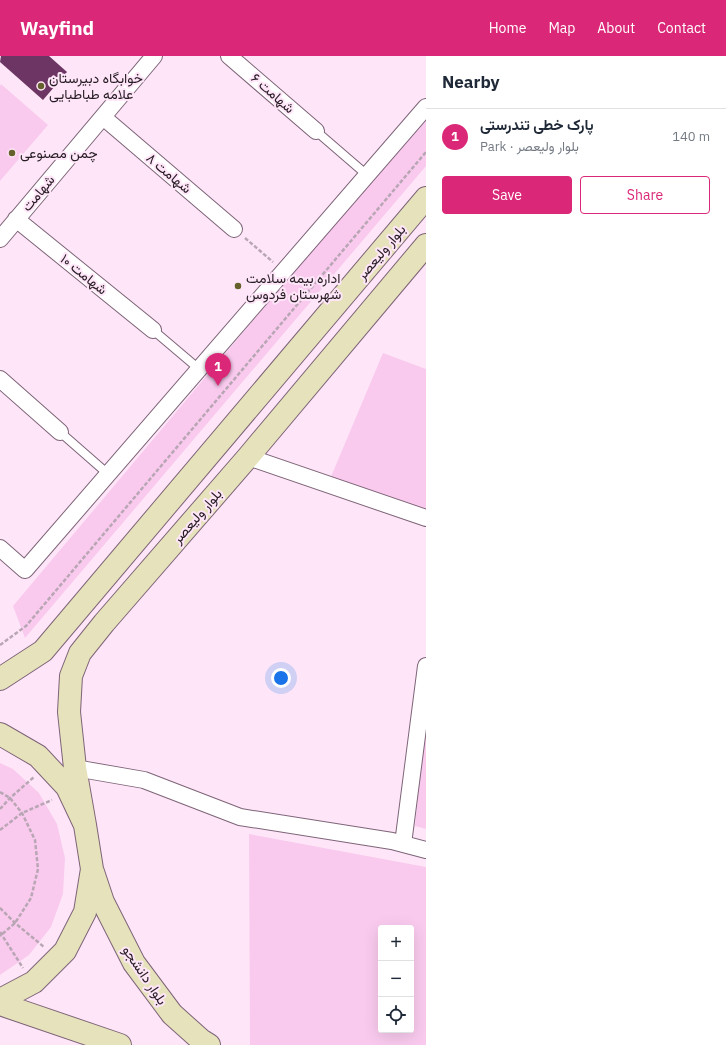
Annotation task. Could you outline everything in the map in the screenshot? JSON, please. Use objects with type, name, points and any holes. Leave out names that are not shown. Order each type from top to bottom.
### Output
[{"type":"main road","name":"بلوار ولیعصر","points":[[0,680],[43,651],[426,198]]},
{"type":"main road","name":"بلوار ولیعصر","points":[[92,869],[75,768],[69,712],[71,676],[80,654],[426,245]]},
{"type":"main road","points":[[0,734],[38,756],[67,787],[85,825]]},
{"type":"main road","points":[[0,1000],[34,982],[65,951],[85,912],[92,869]]},
{"type":"main road","name":"بلوار دانشجو","points":[[92,869],[103,902],[134,963],[172,1014],[201,1040],[209,1045]]},
{"type":"main road","points":[[0,1004],[120,1045]]},
{"type":"street","name":"شهامت","points":[[0,239],[154,56]]},
{"type":"street","name":"شهامت ۶","points":[[230,56],[316,130]]},
{"type":"street","points":[[0,548],[25,570],[426,107]]},
{"type":"street","name":"شهامت ۸","points":[[103,117],[234,229]]},
{"type":"street","name":"شهامت ۱۰","points":[[16,219],[152,330]]},
{"type":"street","points":[[0,379],[60,432]]},
{"type":"street","points":[[248,457],[426,518]]},
{"type":"street","points":[[403,844],[426,666]]},
{"type":"street","points":[[75,768],[144,780],[240,817],[403,844],[426,850]]},
{"type":"lane","points":[[316,130],[367,175]]},
{"type":"lane","points":[[152,330],[199,369]]},
{"type":"lane","points":[[60,432],[108,474]]},
{"type":"path","points":[[0,645],[26,626],[426,152]]},
{"type":"path","points":[[234,229],[284,271]]},
{"type":"path","points":[[0,809],[34,777]]},
{"type":"path","points":[[0,792],[10,798],[22,813],[35,840],[38,870],[31,898],[15,923],[1,934],[23,968]]},
{"type":"path","points":[[48,794],[55,805]]},
{"type":"path","points":[[0,830],[22,813],[52,800]]},
{"type":"path","points":[[0,908],[15,923],[44,947]]},
{"type":"path","points":[[39,952],[48,942]]},
{"type":"path","points":[[17,971],[23,968],[28,962]]},
{"type":"shaded area","name":"چمن مصنوعی","points":[[1,84],[48,125],[0,181],[0,86]]},
{"type":"shaded area","points":[[426,115],[426,166],[25,638],[13,606]]},
{"type":"shaded area","points":[[383,353],[426,369],[426,513],[330,479]]},
{"type":"shaded area","points":[[424,736],[426,736],[426,829],[415,826]]},
{"type":"shaded area","points":[[0,763],[13,769],[39,793],[57,824],[65,858],[63,894],[51,927],[29,955],[0,975]]},
{"type":"shaded area","points":[[249,834],[426,867],[426,1045],[250,1045]]},
{"type":"building","name":"خوابگاه دبیرستان علامه طباطبایی","points":[[1,56],[49,56],[67,72],[43,100],[0,62]]},
{"type":"place","name":"خوابگاه دبیرستان علامه طباطبایی","points":[[41,86]]},
{"type":"place","name":"چمن مصنوعی","points":[[12,153]]},
{"type":"place","name":"اداره بیمه سلامت شهرستان فردوس","points":[[238,286]]},
{"type":"place","name":"پارک خطی تندرستی","points":[[218,386]]}]
